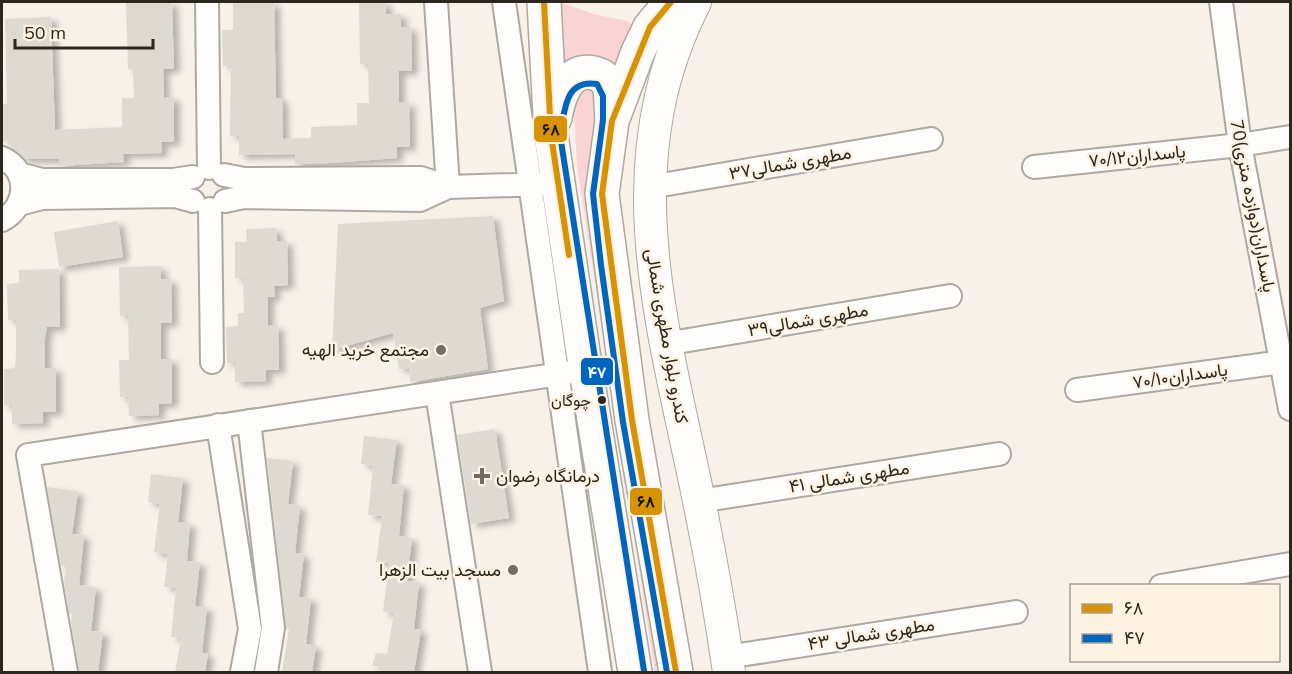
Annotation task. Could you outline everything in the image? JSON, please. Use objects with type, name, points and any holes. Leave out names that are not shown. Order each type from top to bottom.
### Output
[{"type":"main road","points":[[612,121],[650,27],[671,2]]},
{"type":"main road","name":"کندرو بلوار مطهری شمالی","points":[[695,2],[671,58],[660,98],[651,146],[650,247],[665,344],[699,501],[728,665]]},
{"type":"main road","points":[[541,9],[551,135]]},
{"type":"main road","points":[[633,669],[573,372],[544,184],[559,96],[568,81],[583,73],[602,76],[610,86],[612,121],[602,194],[632,420],[676,672]]},
{"type":"street","points":[[207,2],[209,173],[229,190],[209,203]]},
{"type":"street","points":[[436,2],[448,188]]},
{"type":"street","points":[[19,204],[42,198],[175,196],[209,203],[244,197],[347,188],[421,178],[448,188],[544,184],[504,2]]},
{"type":"street","name":"70پاسداران(دوازده متری)","points":[[1221,2],[1240,145],[1282,314],[1282,362],[1290,409]]},
{"type":"street","name":"پاسداران۷۰/۱۲","points":[[1034,166],[1240,145],[1290,137]]},
{"type":"street","name":"مطهرى شمالى۳۷","points":[[650,187],[931,139]]},
{"type":"street","points":[[2,158],[14,165],[19,174],[23,194],[13,213],[2,220]]},
{"type":"street","points":[[209,173],[189,189],[209,203]]},
{"type":"street","points":[[19,174],[42,180],[173,180],[209,173],[244,179],[347,188]]},
{"type":"street","points":[[209,203],[212,362]]},
{"type":"street","name":"مطهرى شمالى۳۹","points":[[665,344],[950,296]]},
{"type":"street","name":"پاسداران۷۰/۱۰","points":[[1077,390],[1282,362]]},
{"type":"street","points":[[66,672],[28,455],[573,372],[600,672]]},
{"type":"street","points":[[437,393],[480,672]]},
{"type":"street","points":[[249,420],[273,628],[266,672]]},
{"type":"street","points":[[218,425],[250,629],[242,672]]},
{"type":"street","name":"۴۱ مطهرى شمالى","points":[[699,501],[999,454]]},
{"type":"street","points":[[1167,584],[1290,564]]},
{"type":"street","name":"مطهرى شمالى ۴۳","points":[[728,665],[1016,612]]},
{"type":"shaded area","points":[[560,2],[593,14],[628,21],[633,26],[620,67],[599,61],[562,71]]},
{"type":"shaded area","points":[[595,83],[667,672],[655,672],[577,165],[574,109],[579,89]]},
{"type":"building","points":[[126,2],[172,2],[174,69],[163,69],[164,98],[174,97],[174,142],[161,142],[162,153],[123,154],[124,162],[59,166],[59,159],[25,159],[11,148],[11,140],[3,141],[2,104],[7,104],[5,19],[51,17],[55,130],[122,127],[122,98],[134,98],[133,69],[128,69]]},
{"type":"building","points":[[233,2],[274,2],[276,98],[282,98],[283,139],[311,138],[311,127],[357,125],[357,103],[369,103],[368,64],[360,64],[359,2],[386,2],[386,14],[401,14],[401,27],[411,27],[412,71],[399,71],[399,103],[409,102],[410,147],[397,147],[397,158],[330,163],[295,164],[295,154],[239,155],[239,136],[230,136],[231,66],[223,66],[222,30],[233,30]]},
{"type":"building","points":[[493,216],[504,301],[480,308],[488,369],[410,382],[409,368],[399,369],[393,333],[332,350],[338,224]]},
{"type":"building","points":[[118,221],[123,257],[59,267],[54,232]]},
{"type":"building","points":[[276,228],[277,241],[287,241],[288,285],[274,286],[275,297],[268,297],[268,326],[278,325],[279,370],[266,370],[266,381],[235,382],[235,363],[227,363],[226,327],[238,326],[238,313],[244,313],[243,278],[235,278],[235,242],[247,242],[246,229]]},
{"type":"building","points":[[161,266],[161,279],[171,279],[172,323],[161,323],[161,359],[172,359],[172,403],[159,404],[159,415],[129,416],[128,397],[120,397],[119,360],[129,360],[128,316],[120,316],[119,267]]},
{"type":"building","points":[[59,269],[60,327],[47,327],[45,338],[45,368],[56,368],[56,412],[43,412],[43,423],[12,424],[12,405],[4,405],[4,369],[15,368],[16,320],[8,320],[7,284],[19,283],[19,270]]},
{"type":"building","name":"درمانگاه رضوان","points":[[495,429],[509,518],[471,524],[457,435]]},
{"type":"building","points":[[364,436],[397,440],[391,484],[404,485],[399,536],[412,538],[407,581],[419,582],[414,629],[421,630],[414,672],[381,672],[381,668],[372,665],[376,653],[387,654],[394,613],[383,612],[389,563],[376,562],[382,516],[368,515],[373,466],[361,464]]},
{"type":"building","points":[[267,458],[293,461],[288,504],[300,506],[295,553],[304,554],[299,597],[311,598],[306,644],[316,646],[312,672],[282,672],[289,629],[286,629]]},
{"type":"building","points":[[151,474],[183,478],[178,522],[190,523],[187,561],[200,562],[195,606],[207,607],[202,653],[208,654],[205,672],[175,672],[181,638],[171,637],[176,588],[164,587],[168,554],[154,552],[160,504],[148,502]]},
{"type":"building","points":[[47,487],[78,491],[72,534],[84,535],[79,585],[96,587],[91,631],[103,632],[98,672],[79,672],[71,622],[72,613],[69,613],[64,581],[66,567],[61,566]]},
{"type":"transit line","name":"۶۸","points":[[544,2],[551,135],[569,255]]},
{"type":"transit line","name":"۶۸","points":[[671,2],[650,27],[612,121],[602,194],[632,420],[676,672]]},
{"type":"transit line","name":"۴۷","points":[[644,671],[560,135],[568,99],[578,86],[586,84],[597,84],[603,96],[603,120],[593,194],[623,422],[667,672]]},
{"type":"place","name":"مجتمع خرید الهیه","points":[[441,350]]},
{"type":"place","name":"چوگان","points":[[602,400]]},
{"type":"place","name":"درمانگاه رضوان","points":[[482,476]]},
{"type":"place","name":"مسجد بیت الزهرا","points":[[513,570]]}]
